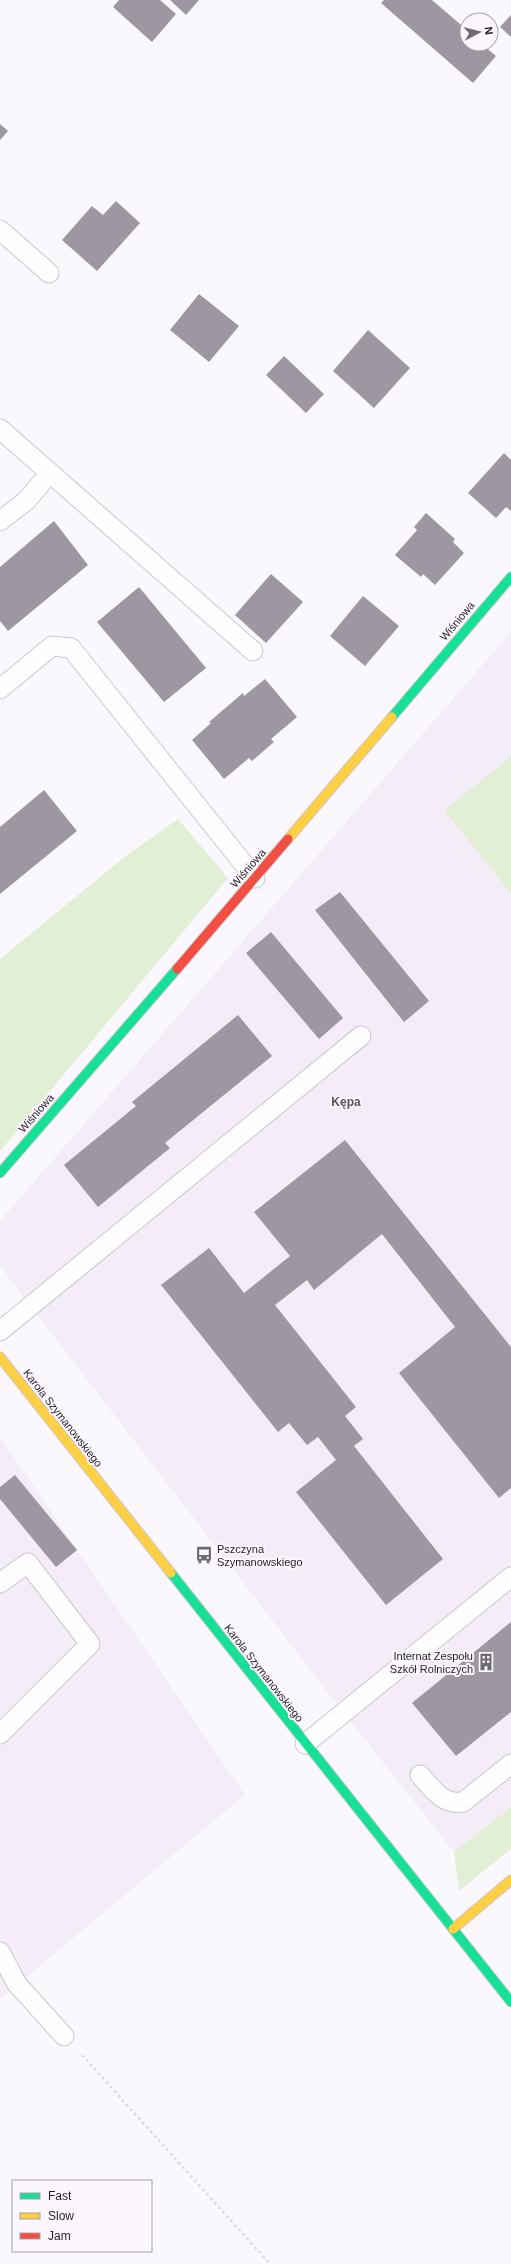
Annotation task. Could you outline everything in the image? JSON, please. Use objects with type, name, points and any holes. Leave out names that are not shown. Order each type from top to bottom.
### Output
[{"type":"street","name":"Wiśniowa","points":[[0,1173],[255,878],[511,577]]},
{"type":"street","name":"Karola Szymanowskiego","points":[[0,1357],[305,1744],[511,2002]]},
{"type":"street","points":[[453,1929],[511,1880]]},
{"type":"lane","points":[[0,230],[49,272]]},
{"type":"lane","points":[[0,429],[253,651]]},
{"type":"lane","points":[[0,521],[26,501],[50,473]]},
{"type":"lane","points":[[0,689],[52,646],[72,648],[255,878]]},
{"type":"lane","points":[[0,1331],[361,1036]]},
{"type":"lane","points":[[0,1584],[28,1563],[90,1644],[0,1734]]},
{"type":"lane","points":[[305,1744],[511,1577]]},
{"type":"lane","points":[[420,1775],[440,1798],[453,1804],[463,1802],[511,1764]]},
{"type":"lane","points":[[0,1952],[18,1984],[64,2036]]},
{"type":"path","points":[[64,2036],[270,2264]]},
{"type":"shaded area","points":[[511,632],[511,1807],[454,1852],[328,1693],[0,1266],[0,1221]]},
{"type":"shaded area","points":[[0,1437],[245,1795],[0,1999]]},
{"type":"green space","points":[[511,757],[511,893],[444,810]]},
{"type":"green space","points":[[178,819],[228,878],[0,1151],[0,959],[127,855]]},
{"type":"green space","points":[[511,1807],[511,1849],[459,1891],[454,1852]]},
{"type":"building","points":[[119,0],[160,0],[176,14],[152,42],[113,7]]},
{"type":"building","points":[[170,0],[199,0],[186,15]]},
{"type":"building","points":[[384,0],[432,0],[459,23],[459,52],[491,52],[496,56],[473,83],[381,3]]},
{"type":"building","points":[[511,15],[511,37],[500,27]]},
{"type":"building","points":[[0,124],[8,131],[0,140]]},
{"type":"building","points":[[116,201],[140,223],[97,271],[62,240],[92,206],[103,215]]},
{"type":"building","points":[[199,294],[239,326],[209,362],[170,330]]},
{"type":"building","points":[[368,330],[410,368],[374,408],[333,371]]},
{"type":"building","points":[[284,356],[324,394],[306,413],[266,375]]},
{"type":"building","points":[[504,453],[511,460],[511,511],[506,507],[496,518],[468,493]]},
{"type":"building","points":[[426,513],[455,539],[453,542],[464,553],[435,585],[423,574],[421,577],[395,555],[417,530],[414,527]]},
{"type":"building","points":[[54,521],[88,565],[8,631],[0,621],[0,567]]},
{"type":"building","points":[[271,574],[303,602],[266,643],[235,615]]},
{"type":"building","points":[[139,587],[206,668],[164,702],[97,622]]},
{"type":"building","points":[[363,596],[399,626],[365,666],[330,636]]},
{"type":"building","points":[[265,679],[297,717],[271,739],[274,742],[252,761],[249,758],[224,779],[192,740],[211,723],[209,722],[243,693],[244,696]]},
{"type":"building","points":[[44,790],[77,831],[0,894],[0,827]]},
{"type":"building","points":[[340,892],[429,1001],[404,1022],[315,910]]},
{"type":"building","points":[[271,932],[343,1018],[319,1039],[246,953]]},
{"type":"building","points":[[238,1015],[272,1056],[165,1143],[170,1148],[98,1207],[64,1165],[136,1106],[132,1102]]},
{"type":"building","points":[[345,1140],[511,1347],[511,1488],[499,1498],[399,1373],[455,1327],[382,1234],[314,1290],[307,1280],[275,1305],[356,1407],[345,1416],[363,1439],[354,1446],[443,1559],[386,1605],[296,1492],[336,1460],[318,1437],[307,1445],[289,1423],[278,1432],[161,1285],[209,1248],[244,1293],[290,1256],[254,1212]]},
{"type":"building","points":[[15,1475],[77,1550],[56,1567],[0,1499],[0,1487]]},
{"type":"building","name":"Internat Zespołu Szkół Rolniczych","points":[[511,1622],[511,1712],[456,1756],[412,1703]]},
{"type":"traffic: fast","points":[[392,717],[511,577]]},
{"type":"traffic: fast","points":[[0,1173],[177,969]]},
{"type":"traffic: fast","points":[[171,1573],[511,2002]]},
{"type":"traffic: slow","points":[[288,839],[392,717]]},
{"type":"traffic: slow","points":[[0,1357],[171,1573]]},
{"type":"traffic: slow","points":[[453,1929],[511,1880]]},
{"type":"traffic: jam","points":[[177,969],[288,839]]},
{"type":"place","name":"Pszczyna Szymanowskiego","points":[[204,1555]]},
{"type":"place","name":"Internat Zespołu Szkół Rolniczych","points":[[486,1662]]},
{"type":"district","name":"Kępa","points":[[346,1102]]}]
